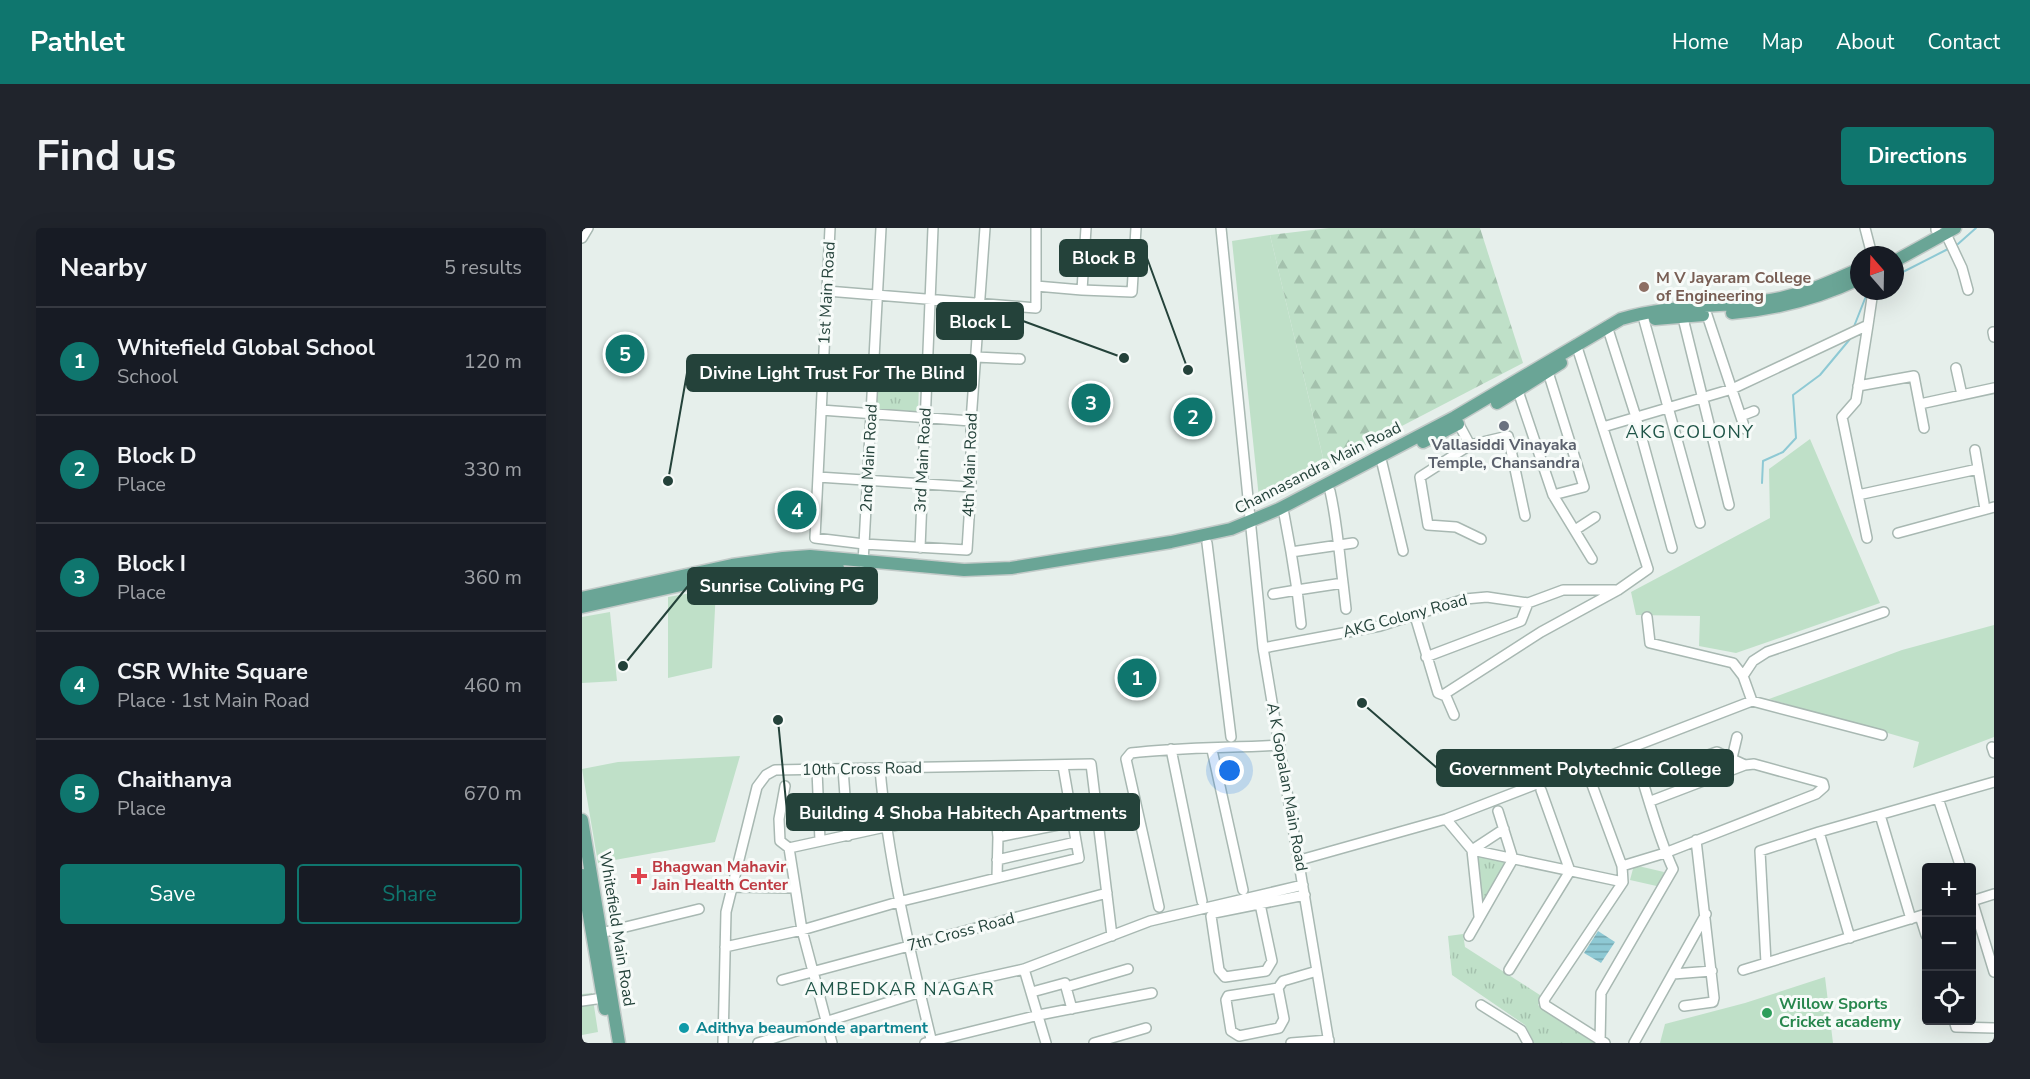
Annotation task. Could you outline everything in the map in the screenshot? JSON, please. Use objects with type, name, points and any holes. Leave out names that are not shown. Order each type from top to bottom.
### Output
[{"type":"main road","points":[[1904,248],[1942,230]]},
{"type":"main road","points":[[1904,255],[1942,230]]},
{"type":"main road","name":"Channasandra Main Road","points":[[1608,329],[1681,312],[1807,295],[1850,274]]},
{"type":"main road","name":"Channasandra Main Road","points":[[582,607],[740,573],[809,561],[990,577],[1033,573],[1207,543],[1284,514],[1330,491],[1457,420],[1608,329],[1642,313],[1681,312],[1707,315],[1766,310],[1850,282]]},
{"type":"main road","name":"Channasandra Main Road","points":[[582,598],[732,565],[809,561],[863,563],[949,573],[1032,566],[1207,536],[1252,525],[1518,391],[1548,372],[1577,347]]},
{"type":"main road","name":"Whitefield Main Road","points":[[582,820],[619,1043]]},
{"type":"main road","name":"Whitefield Main Road","points":[[582,875],[612,1043]]},
{"type":"street","points":[[582,238],[588,228]]},
{"type":"street","name":"1st Main Road","points":[[815,538],[830,228]]},
{"type":"street","name":"2nd Main Road","points":[[863,563],[881,228]]},
{"type":"street","name":"3rd Main Road","points":[[920,548],[933,228]]},
{"type":"street","name":"4th Main Road","points":[[815,538],[864,546],[967,550],[971,487],[971,421],[985,228]]},
{"type":"street","points":[[827,291],[980,306],[1036,308],[1036,228]]},
{"type":"street","points":[[1082,290],[1086,228]]},
{"type":"street","points":[[1036,286],[1132,292],[1136,228]]},
{"type":"street","name":"A K Gopalan Main Road","points":[[1221,228],[1263,648],[1329,1042]]},
{"type":"street","points":[[1865,228],[1870,246]]},
{"type":"street","points":[[1942,230],[1962,268],[1968,290]]},
{"type":"street","points":[[1867,538],[1842,417],[1856,401],[1872,300]]},
{"type":"street","points":[[1681,312],[1729,505]]},
{"type":"street","points":[[1707,315],[1745,429]]},
{"type":"street","points":[[1644,320],[1700,523]]},
{"type":"street","points":[[1603,427],[1701,396],[1732,389],[1868,325]]},
{"type":"street","points":[[1608,329],[1636,417],[1672,548]]},
{"type":"street","points":[[1415,616],[1438,693],[1445,694],[1541,633],[1618,590],[1648,569],[1577,347]]},
{"type":"street","points":[[976,357],[1020,359]]},
{"type":"street","points":[[1956,368],[1962,395]]},
{"type":"street","points":[[1548,372],[1584,487],[1553,495]]},
{"type":"street","points":[[1858,386],[1914,376],[1924,428]]},
{"type":"street","points":[[1920,404],[1994,388]]},
{"type":"street","points":[[1518,391],[1553,495],[1592,559]]},
{"type":"street","points":[[821,411],[971,421]]},
{"type":"street","points":[[1741,416],[1754,411]]},
{"type":"street","points":[[1457,420],[1470,445]]},
{"type":"street","points":[[1481,539],[1456,527],[1428,525],[1420,477],[1470,445],[1508,436],[1525,516]]},
{"type":"street","points":[[1898,533],[1990,508],[1978,469],[1975,450]]},
{"type":"street","points":[[1382,463],[1402,551]]},
{"type":"street","points":[[1858,495],[1978,469]]},
{"type":"street","points":[[818,477],[971,487]]},
{"type":"street","points":[[1330,491],[1346,609]]},
{"type":"street","points":[[1284,514],[1297,590],[1300,624]]},
{"type":"street","points":[[1575,530],[1594,517]]},
{"type":"street","points":[[1207,543],[1231,737]]},
{"type":"street","points":[[1291,552],[1353,543]]},
{"type":"street","points":[[1273,594],[1343,583]]},
{"type":"street","name":"AKG Colony Road","points":[[1263,648],[1380,626],[1465,599],[1487,597],[1528,603],[1563,590],[1618,590]]},
{"type":"street","points":[[1426,657],[1521,621],[1528,603]]},
{"type":"street","points":[[1743,676],[1753,661],[1767,652],[1884,612]]},
{"type":"street","points":[[1647,617],[1650,643],[1733,663],[1743,676],[1752,701]]},
{"type":"street","points":[[1445,694],[1454,715]]},
{"type":"street","points":[[1300,860],[1446,819],[1752,701],[1882,735]]},
{"type":"street","points":[[1732,758],[1737,737]]},
{"type":"street","points":[[1158,907],[1126,759],[1131,753],[1171,749],[1212,750],[1280,745]]},
{"type":"street","points":[[1171,749],[1202,901]]},
{"type":"street","points":[[1212,750],[1243,890]]},
{"type":"street","points":[[1642,778],[1717,752],[1745,765]]},
{"type":"street","points":[[1602,1042],[1601,993],[1671,877],[1673,869],[1665,853],[1651,801],[1636,760]]},
{"type":"street","name":"10th Cross Road","points":[[723,1043],[726,912],[761,780],[775,770],[1091,764],[1107,893]]},
{"type":"street","points":[[1622,866],[1665,853],[1816,794],[1824,787],[1823,783],[1754,764],[1745,765],[1651,801]]},
{"type":"street","points":[[725,947],[802,930],[898,902],[1079,858],[1063,766]]},
{"type":"street","points":[[880,768],[885,827],[898,902],[921,993],[929,1042],[1040,1015],[1152,993]]},
{"type":"street","points":[[843,769],[848,836]]},
{"type":"street","points":[[817,770],[820,842]]},
{"type":"street","points":[[1587,774],[1622,866],[1623,882],[1545,1000],[1545,1005],[1602,1042]]},
{"type":"street","points":[[1766,963],[1760,851],[1994,782]]},
{"type":"street","points":[[785,786],[778,828],[780,841],[789,848],[802,930],[832,1043]]},
{"type":"street","points":[[1541,790],[1570,871]]},
{"type":"street","points":[[789,848],[885,827],[1068,798]]},
{"type":"street","points":[[1938,798],[1960,863]]},
{"type":"street","points":[[995,808],[998,837],[997,877]]},
{"type":"street","points":[[1469,936],[1513,859],[1498,811]]},
{"type":"street","points":[[1743,970],[1919,917],[1880,815]]},
{"type":"street","points":[[1446,819],[1472,850],[1479,916]]},
{"type":"street","points":[[998,837],[1073,822]]},
{"type":"street","points":[[1472,850],[1504,829]]},
{"type":"street","points":[[1819,832],[1850,938]]},
{"type":"street","points":[[1684,1006],[1714,1000],[1696,840]]},
{"type":"street","points":[[997,860],[1076,842]]},
{"type":"street","points":[[1472,850],[1623,882]]},
{"type":"street","points":[[1509,970],[1570,871]]},
{"type":"street","points":[[733,887],[794,888]]},
{"type":"street","points":[[1260,904],[1272,962],[1270,968],[1225,977],[1219,970],[1211,916],[1214,913],[1260,904],[1304,890]]},
{"type":"street","points":[[758,1043],[826,1020],[921,993],[1024,969],[1150,921],[1304,890]]},
{"type":"street","points":[[1107,893],[1112,936]]},
{"type":"street","name":"7th Cross Road","points":[[782,980],[1107,893]]},
{"type":"street","points":[[1976,899],[1994,894]]},
{"type":"street","points":[[601,933],[699,909]]},
{"type":"street","points":[[1634,1043],[1706,913]]},
{"type":"street","points":[[1976,913],[1994,972]]},
{"type":"street","points":[[1024,969],[1040,1015],[1046,1043]]},
{"type":"street","points":[[1066,987],[1128,969]]},
{"type":"street","points":[[1278,988],[1284,1019],[1279,1028],[1239,1036],[1231,1031],[1228,996],[1278,988],[1283,981],[1317,971]]},
{"type":"street","points":[[1673,974],[1712,971]]},
{"type":"street","points":[[1032,992],[1065,984],[1071,1009]]},
{"type":"street","points":[[582,1000],[603,998]]},
{"type":"street","points":[[1481,1005],[1521,1030],[1528,1043]]},
{"type":"street","points":[[1955,1025],[1956,1027],[1994,1028]]},
{"type":"street","points":[[1094,1043],[1146,1028]]},
{"type":"street","points":[[1291,1043],[1329,1042]]},
{"type":"green space","points":[[1329,228],[1480,228],[1523,363],[1325,466],[1270,235]]},
{"type":"green space","points":[[1270,235],[1323,458],[1259,498],[1232,241]]},
{"type":"green space","points":[[877,379],[919,382],[918,416],[875,413]]},
{"type":"green space","points":[[1810,439],[1880,603],[1736,653],[1699,646],[1700,616],[1636,615],[1631,592],[1770,518],[1769,469]]},
{"type":"green space","points":[[716,589],[712,668],[668,678],[668,597]]},
{"type":"green space","points":[[610,612],[617,681],[582,683],[582,617]]},
{"type":"green space","points":[[1994,625],[1994,737],[1913,768],[1919,742],[1769,699],[1902,650]]},
{"type":"green space","points":[[740,756],[715,842],[598,863],[582,769],[618,762]]},
{"type":"green space","points":[[1476,856],[1506,862],[1481,907]]},
{"type":"green space","points":[[1634,865],[1664,872],[1661,887],[1630,880]]},
{"type":"green space","points":[[1463,934],[1465,947],[1543,997],[1538,1005],[1594,1043],[1534,1043],[1525,1025],[1452,975],[1448,936]]},
{"type":"green space","name":"Willow Sports Cricket academy","points":[[1825,977],[1833,1043],[1660,1043],[1665,1024],[1745,1003]]},
{"type":"green space","points":[[592,993],[598,1032],[582,1035],[582,994]]},
{"type":"water","points":[[1598,931],[1615,942],[1601,963],[1584,953]]},
{"type":"waterway","points":[[1958,244],[1976,228]]},
{"type":"waterway","points":[[1904,271],[1948,249]]},
{"type":"waterway","points":[[1853,329],[1864,300]]},
{"type":"waterway","points":[[1762,483],[1763,461],[1783,452],[1796,438],[1793,395],[1820,375],[1850,339]]},
{"type":"place","name":"M V Jayaram College of Engineering","points":[[1644,287]]},
{"type":"place","name":"Chaithanya","points":[[625,354]]},
{"type":"place","name":"Block L","points":[[1124,358]]},
{"type":"place","name":"Block B","points":[[1188,370]]},
{"type":"place","name":"Block I","points":[[1091,403]]},
{"type":"place","name":"Block D","points":[[1193,417]]},
{"type":"place","name":"Vallasiddi Vinayaka Temple, Chansandra","points":[[1504,426]]},
{"type":"place","name":"Divine Light Trust For The Blind","points":[[668,481]]},
{"type":"place","name":"CSR White Square","points":[[797,510]]},
{"type":"place","name":"Sunrise Coliving PG","points":[[623,666]]},
{"type":"place","name":"Whitefield Global School","points":[[1137,678]]},
{"type":"place","name":"Government Polytechnic College","points":[[1362,703]]},
{"type":"place","name":"Building 4 Shoba Habitech Apartments","points":[[778,720]]},
{"type":"place","name":"Bhagwan Mahavir Jain Health Center","points":[[639,876]]},
{"type":"place","name":"Willow Sports Cricket academy","points":[[1767,1013]]},
{"type":"place","name":"Adithya beaumonde apartment","points":[[684,1028]]},
{"type":"district","name":"AKG COLONY","points":[[1690,432]]},
{"type":"district","name":"AMBEDKAR NAGAR","points":[[900,989]]}]
